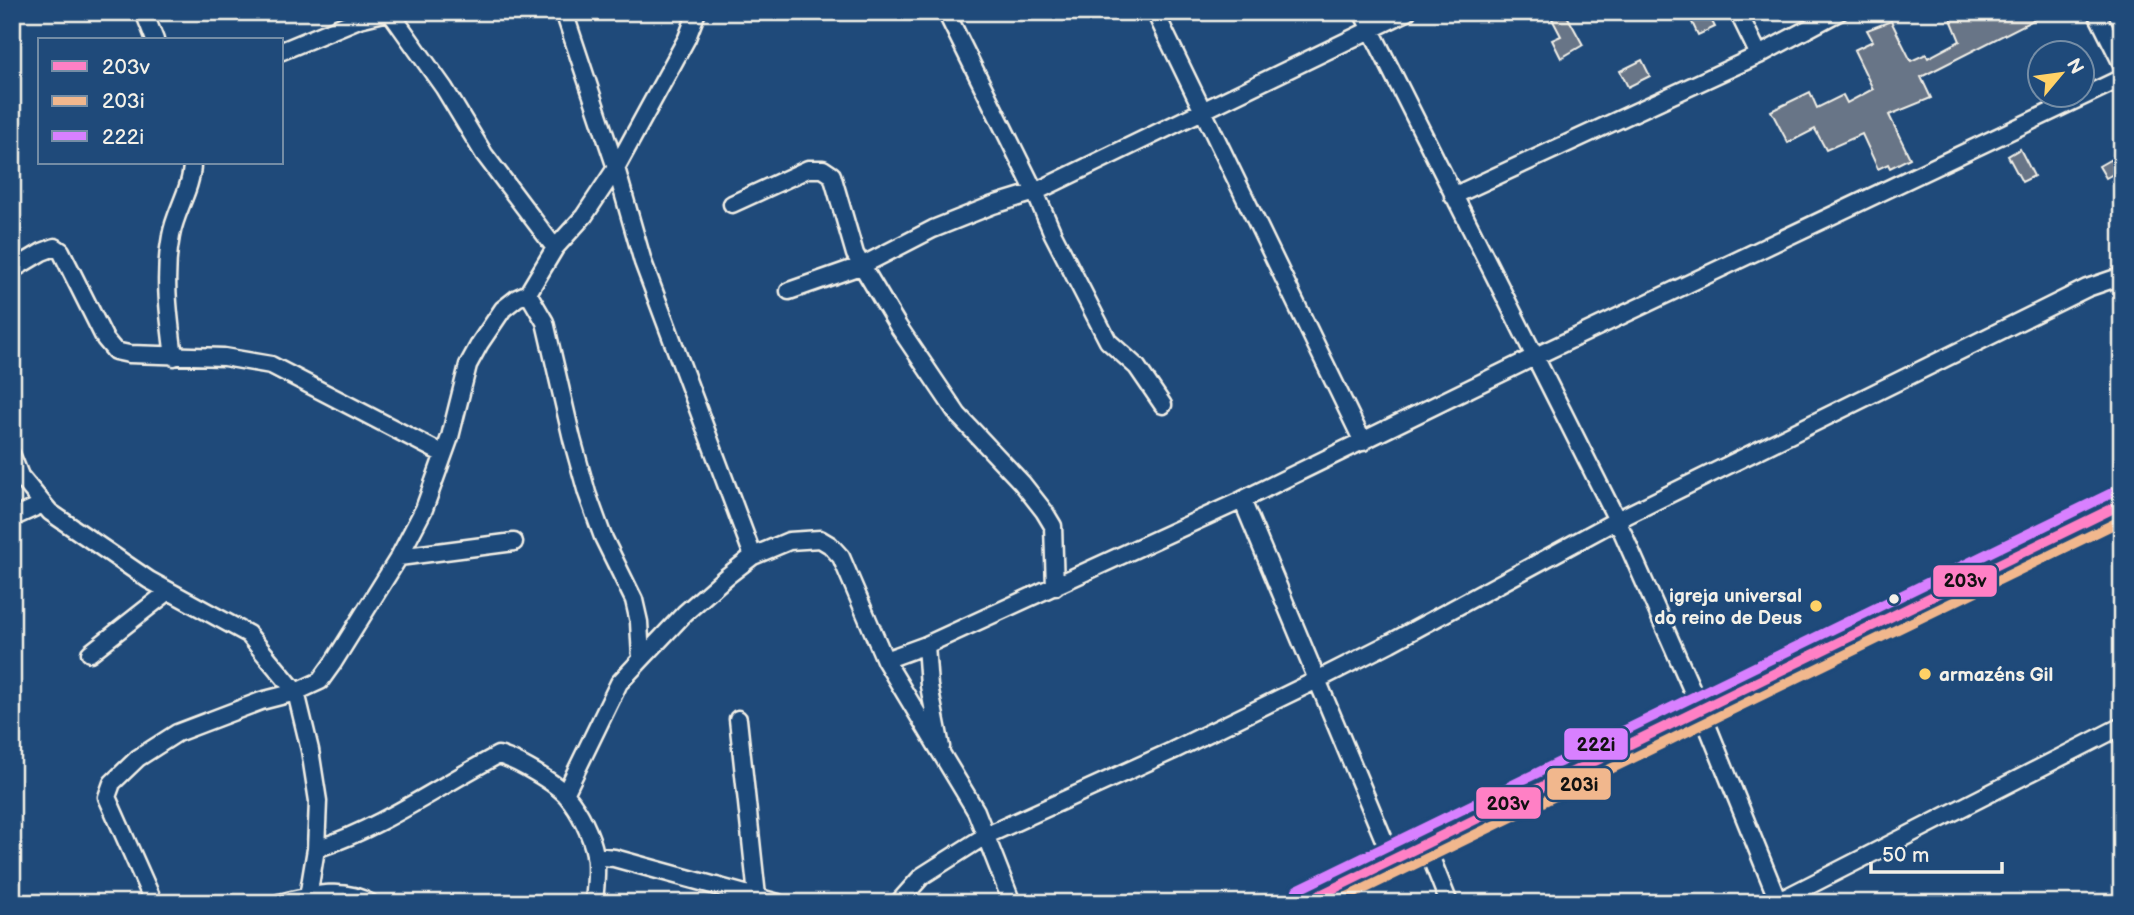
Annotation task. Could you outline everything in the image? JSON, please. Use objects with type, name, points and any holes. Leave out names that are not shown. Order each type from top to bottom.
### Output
[{"type":"street","points":[[144,12],[154,38]]},
{"type":"street","points":[[284,50],[359,19],[389,12],[444,88],[484,155],[555,248]]},
{"type":"street","points":[[564,12],[616,168],[643,262],[753,556]]},
{"type":"street","points":[[154,903],[107,797],[112,783],[138,758],[177,733],[261,701],[296,692],[320,681],[334,663],[399,557],[424,509],[468,365],[480,343],[503,309],[528,293],[555,248],[584,216],[616,168],[687,38],[697,12]]},
{"type":"street","points":[[946,12],[1108,341],[1137,367],[1163,405]]},
{"type":"street","points":[[1155,12],[1363,442]]},
{"type":"street","points":[[1362,12],[1617,520],[1701,710],[1777,902],[2122,726]]},
{"type":"street","points":[[789,291],[863,265],[933,229],[993,205],[1035,192],[1407,12]]},
{"type":"street","points":[[1738,12],[1759,55]]},
{"type":"street","points":[[1453,196],[1759,55],[1839,12]]},
{"type":"street","points":[[2096,12],[2122,64]]},
{"type":"street","points":[[885,660],[926,645],[1242,500],[1536,356],[2122,78]]},
{"type":"street","points":[[174,357],[166,295],[171,236],[183,196],[191,181],[192,164]]},
{"type":"street","points":[[732,204],[807,169],[823,169],[832,175],[855,254],[898,326],[958,415],[1022,483],[1053,526],[1055,587]]},
{"type":"street","points":[[12,270],[55,247],[61,251],[105,340],[115,351],[174,357],[224,357],[271,365],[443,454]]},
{"type":"street","points":[[898,903],[922,876],[985,836],[1172,751],[1317,680],[1617,520],[2087,288],[2122,276]]},
{"type":"street","points":[[528,293],[545,322],[587,493],[603,537],[634,600],[639,622],[641,658]]},
{"type":"street","points":[[12,456],[20,476],[43,505],[77,533],[169,591],[248,634],[296,692],[310,750],[318,801],[316,849],[307,900]]},
{"type":"street","points":[[1242,500],[1392,859]]},
{"type":"street","points":[[1303,903],[2122,504]]},
{"type":"street","points":[[12,518],[43,505]]},
{"type":"street","points":[[565,794],[619,683],[685,613],[753,556],[789,541],[820,539],[841,556],[885,660],[976,811],[1012,903]]},
{"type":"street","points":[[399,557],[514,542]]},
{"type":"street","points":[[90,653],[169,591]]},
{"type":"street","points":[[926,645],[929,686],[943,755]]},
{"type":"street","points":[[738,719],[757,896]]},
{"type":"street","points":[[316,849],[345,839],[414,804],[498,755],[521,765],[565,794],[579,814],[595,856],[594,903]]},
{"type":"street","points":[[1425,843],[1449,903]]},
{"type":"street","points":[[595,856],[626,861],[778,903]]},
{"type":"street","points":[[279,903],[344,892],[370,903]]},
{"type":"building","points":[[1565,12],[1583,45],[1561,58],[1552,40],[1561,36],[1552,19]]},
{"type":"building","points":[[1687,12],[1707,12],[1715,27],[1698,35]]},
{"type":"building","points":[[1948,12],[2049,12],[1921,77],[1931,98],[1889,115],[1910,158],[1890,168],[1888,164],[1878,169],[1862,134],[1826,150],[1815,129],[1788,143],[1771,111],[1810,92],[1817,108],[1843,95],[1847,103],[1873,89],[1854,50],[1873,41],[1867,30],[1891,21],[1911,61],[1926,54],[1928,58],[1960,41]]},
{"type":"building","points":[[1642,60],[1650,76],[1628,87],[1620,71]]},
{"type":"building","points":[[2020,149],[2034,176],[2022,182],[2008,156]]},
{"type":"building","points":[[2122,153],[2122,169],[2106,178],[2099,166]]},
{"type":"transit line","name":"222i","points":[[1297,890],[2116,491]]},
{"type":"transit line","name":"203v","points":[[1304,903],[2122,504]]},
{"type":"transit line","name":"203i","points":[[1335,903],[2122,520]]},
{"type":"place","name":"igreja universal do reino de Deus","points":[[1816,606]]},
{"type":"place","name":"armazéns Gil","points":[[1925,674]]}]
